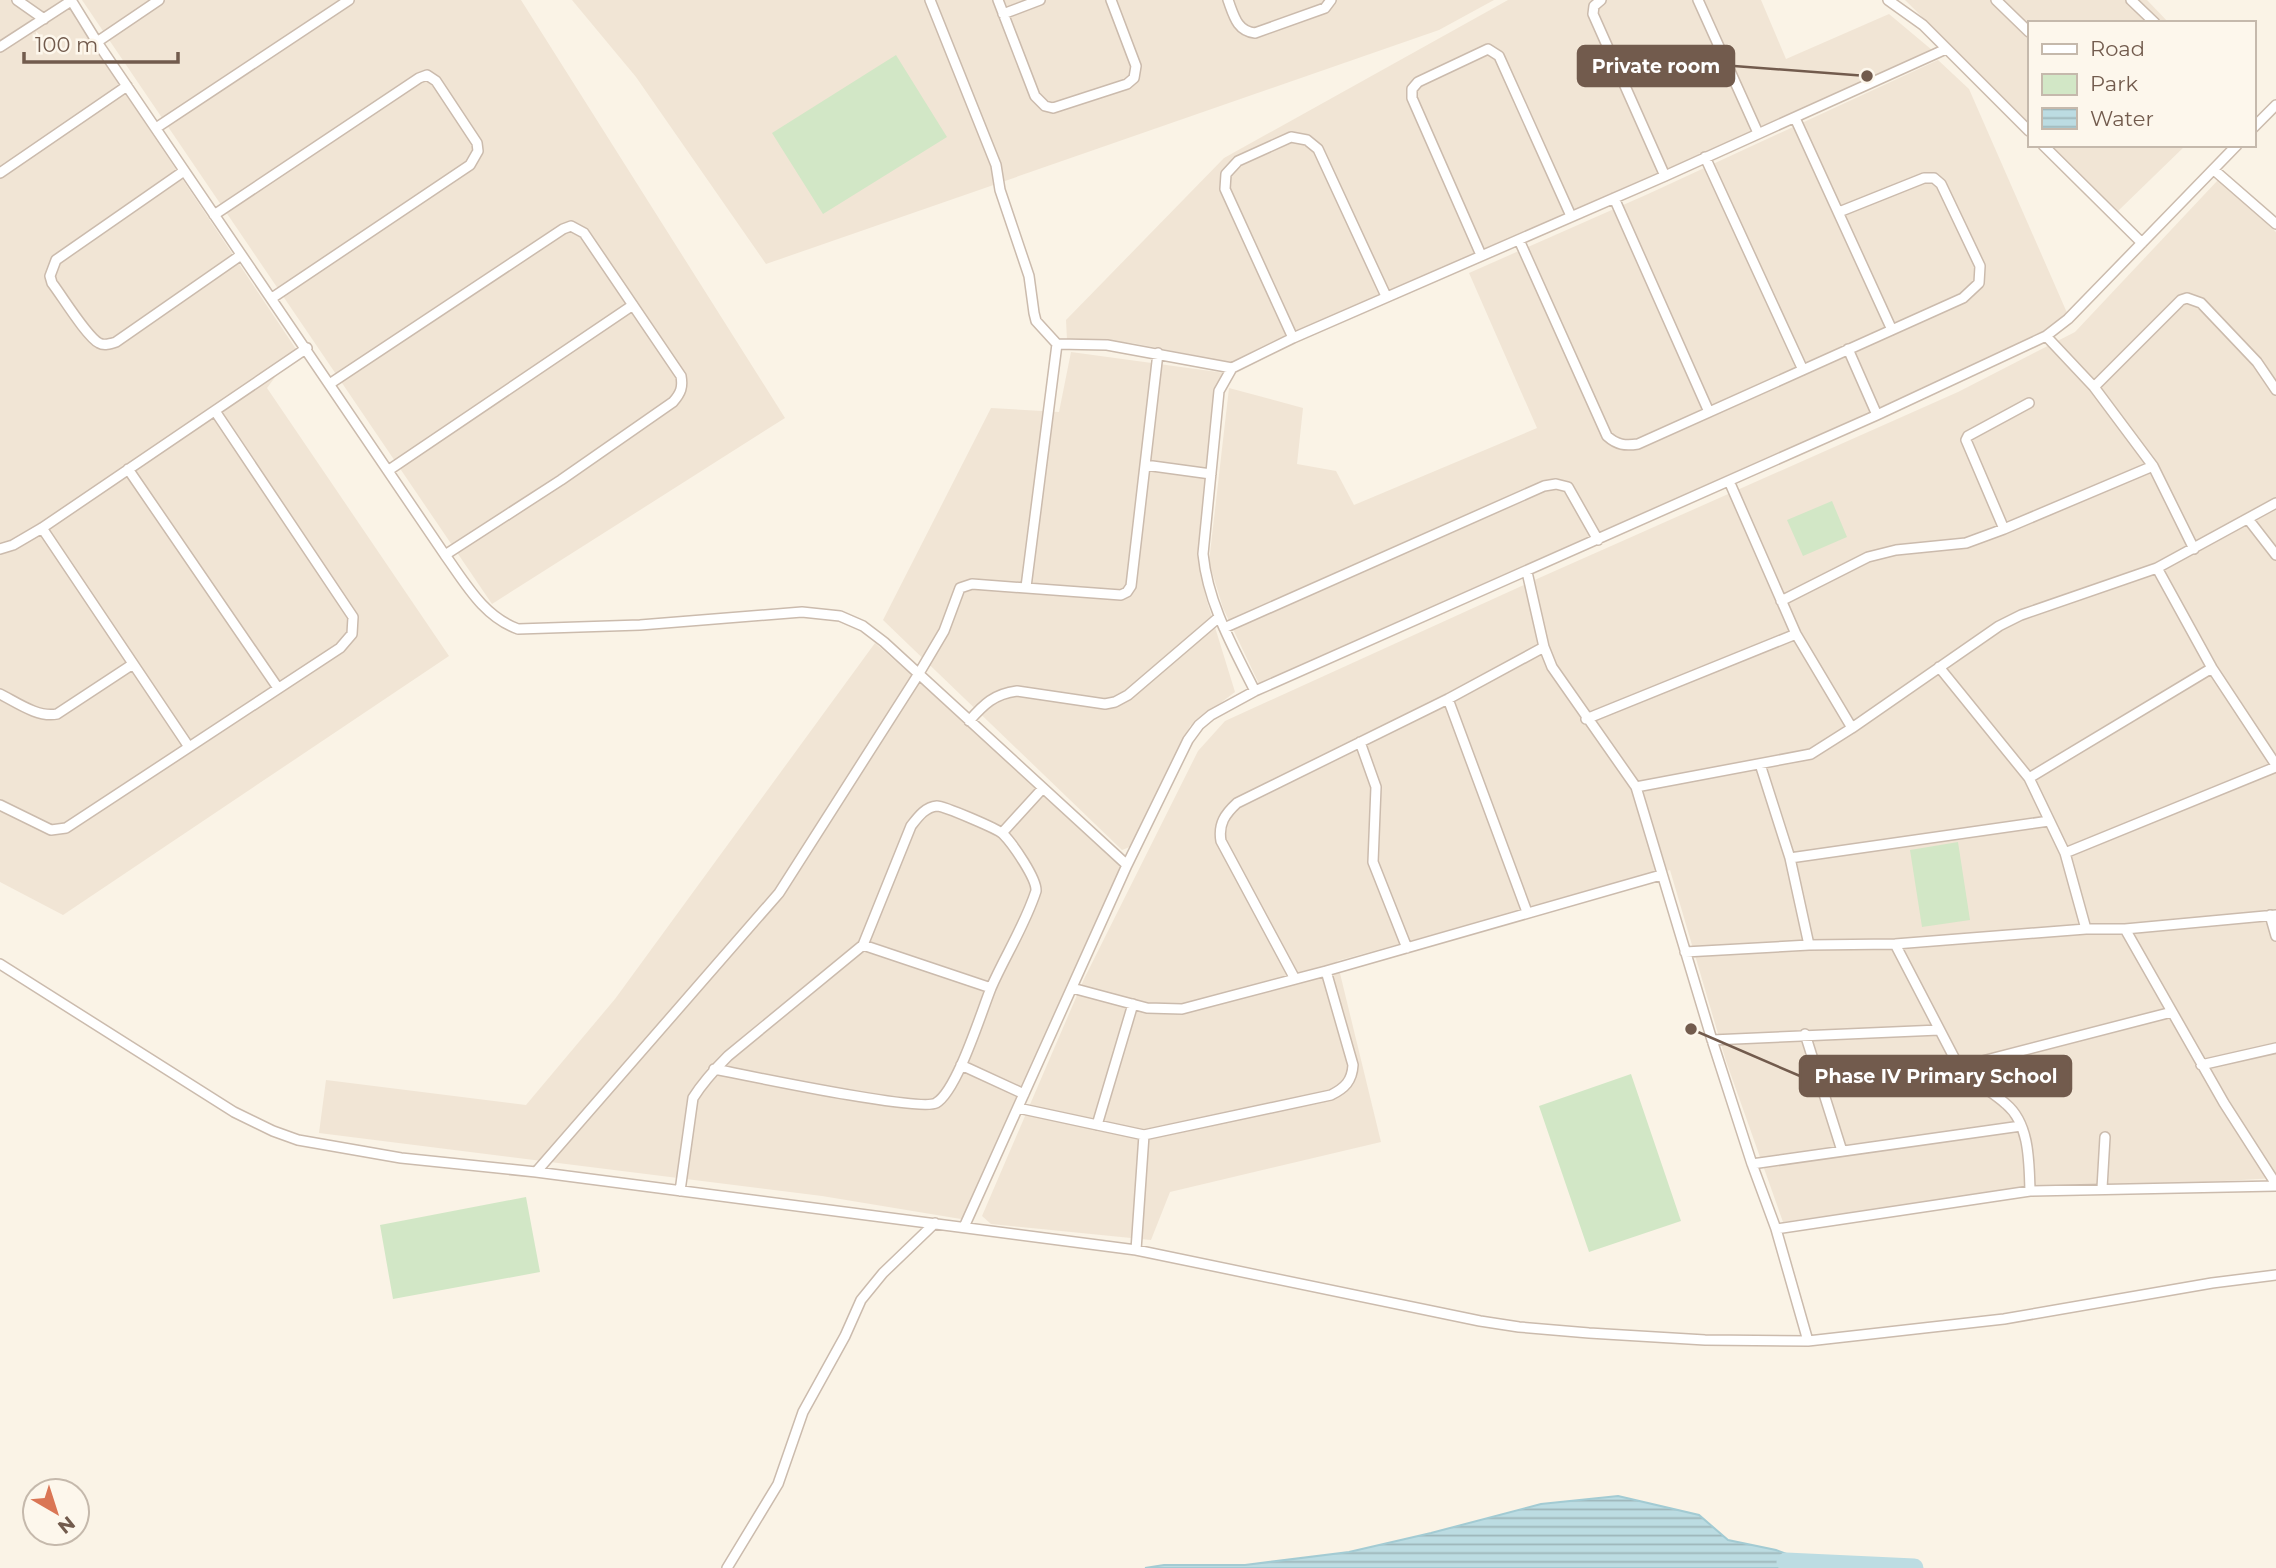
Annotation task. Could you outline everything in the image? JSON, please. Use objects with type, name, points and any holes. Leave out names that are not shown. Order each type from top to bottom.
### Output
[{"type":"street","points":[[17,0],[44,19]]},
{"type":"street","points":[[0,47],[71,0],[445,555],[489,612],[506,624],[518,628],[640,625],[802,612],[840,616],[863,626],[884,642],[1126,865]]},
{"type":"street","points":[[97,42],[159,0]]},
{"type":"street","points":[[156,128],[349,0]]},
{"type":"street","points":[[930,0],[996,165],[1000,190],[1029,276],[1036,321],[1057,344],[1107,345],[1232,368]]},
{"type":"street","points":[[998,0],[1035,96],[1045,106],[1053,108],[1127,84],[1134,78],[1136,66],[1111,0]]},
{"type":"street","points":[[1003,13],[1040,0]]},
{"type":"street","points":[[1228,0],[1237,23],[1245,32],[1255,33],[1325,8],[1331,0]]},
{"type":"street","points":[[1601,0],[1594,6],[1593,14],[1665,176]]},
{"type":"street","points":[[1698,0],[1758,133]]},
{"type":"street","points":[[1888,0],[1913,18],[2028,130]]},
{"type":"street","points":[[1996,0],[2028,31]]},
{"type":"street","points":[[2131,0],[2153,21]]},
{"type":"street","points":[[1481,255],[1412,97],[1412,89],[1418,82],[1488,49],[1499,56],[1572,216]]},
{"type":"street","points":[[1255,691],[1218,618],[1205,576],[1203,554],[1219,391],[1232,368],[1386,296],[1665,176],[1946,49]]},
{"type":"street","points":[[214,215],[419,78],[427,75],[436,80],[477,143],[478,151],[470,165],[272,298]]},
{"type":"street","points":[[0,173],[127,86]]},
{"type":"street","points":[[2255,123],[2276,105]]},
{"type":"street","points":[[1795,118],[1892,330]]},
{"type":"street","points":[[1293,338],[1225,189],[1226,174],[1238,161],[1292,137],[1307,140],[1318,149],[1386,296]]},
{"type":"street","points":[[2045,147],[2142,243]]},
{"type":"street","points":[[964,1227],[1126,865],[1188,740],[1211,715],[1255,691],[1877,415],[2046,336],[2068,318],[2235,147]]},
{"type":"street","points":[[1705,157],[1803,370]]},
{"type":"street","points":[[2214,170],[2276,224]]},
{"type":"street","points":[[184,171],[56,260],[50,276],[52,283],[90,335],[98,343],[105,345],[116,342],[242,255]]},
{"type":"street","points":[[1518,240],[1607,436],[1622,445],[1638,444],[1963,298],[1979,283],[1980,267],[1941,184],[1934,178],[1924,178],[1839,212]]},
{"type":"street","points":[[1614,198],[1709,412]]},
{"type":"street","points":[[331,383],[571,226],[584,233],[681,376],[681,393],[673,401],[572,472],[445,555]]},
{"type":"street","points":[[2094,387],[2176,305],[2187,298],[2201,303],[2251,356],[2276,390]]},
{"type":"street","points":[[389,470],[633,304]]},
{"type":"street","points":[[2046,336],[2094,387],[2153,466],[2194,549]]},
{"type":"street","points":[[1026,587],[1057,344]]},
{"type":"street","points":[[0,549],[13,545],[42,528],[307,348]]},
{"type":"street","points":[[1848,349],[1877,415]]},
{"type":"street","points":[[536,1172],[779,894],[944,631],[960,588],[972,584],[1121,595],[1127,592],[1131,586],[1158,353]]},
{"type":"street","points":[[2004,530],[1966,440],[1968,436],[2029,403]]},
{"type":"street","points":[[0,805],[44,827],[59,831],[73,825],[340,648],[352,634],[353,617],[215,411]]},
{"type":"street","points":[[1145,465],[1211,474]]},
{"type":"street","points":[[1781,601],[1868,556],[1896,550],[1958,545],[2004,530],[2153,466]]},
{"type":"street","points":[[128,469],[278,688]]},
{"type":"street","points":[[1729,481],[1796,634],[1852,728]]},
{"type":"street","points":[[1224,628],[1544,485],[1568,487],[1598,540]]},
{"type":"street","points":[[1636,787],[1811,754],[1999,626],[2021,615],[2157,568],[2276,503]]},
{"type":"street","points":[[2248,519],[2276,555]]},
{"type":"street","points":[[42,528],[189,747]]},
{"type":"street","points":[[2065,853],[2276,766],[2212,667],[2157,568]]},
{"type":"street","points":[[1527,572],[1544,647],[1555,673],[1636,787],[1712,1040],[1776,1229],[1808,1340]]},
{"type":"street","points":[[969,721],[985,703],[1005,692],[1017,691],[1105,704],[1115,702],[1128,695],[1218,618]]},
{"type":"street","points":[[1586,719],[1796,634]]},
{"type":"street","points":[[1295,979],[1221,841],[1219,831],[1228,812],[1237,803],[1448,699],[1544,647]]},
{"type":"street","points":[[0,694],[45,714],[57,714],[133,664]]},
{"type":"street","points":[[1939,667],[2029,778],[2065,853],[2086,929]]},
{"type":"street","points":[[2029,778],[2212,667]]},
{"type":"street","points":[[1448,699],[1527,912]]},
{"type":"street","points":[[1360,742],[1376,787],[1373,862],[1406,948]]},
{"type":"street","points":[[1760,764],[1790,858],[1809,945]]},
{"type":"street","points":[[1002,833],[1043,788]]},
{"type":"street","points":[[680,1191],[693,1098],[714,1069],[863,945],[911,825],[922,811],[936,806],[949,809],[1002,833],[1034,878],[1036,891],[991,988],[961,1065],[945,1094],[935,1103],[927,1105],[841,1093],[714,1069]]},
{"type":"street","points":[[1790,858],[2049,821]]},
{"type":"street","points":[[1072,988],[1147,1008],[1182,1009],[1326,971],[1661,875]]},
{"type":"street","points":[[1685,952],[1809,945],[1895,944],[2086,929],[2124,929],[2273,915],[2276,936]]},
{"type":"street","points":[[2124,929],[2201,1065],[2276,1185]]},
{"type":"street","points":[[1895,944],[1959,1067],[1973,1081],[2007,1105],[2021,1126],[2029,1167],[2030,1191]]},
{"type":"street","points":[[863,945],[991,988]]},
{"type":"street","points":[[0,964],[234,1112],[298,1140],[401,1158],[536,1172],[1136,1250],[1519,1327],[1705,1340],[1808,1340],[2004,1319],[2212,1283],[2276,1275]]},
{"type":"street","points":[[1018,1108],[1144,1135],[1331,1095],[1348,1084],[1353,1065],[1326,971]]},
{"type":"street","points":[[1097,1125],[1133,1004]]},
{"type":"street","points":[[1959,1067],[2172,1012]]},
{"type":"street","points":[[1712,1040],[1939,1030]]},
{"type":"street","points":[[1805,1034],[1842,1151]]},
{"type":"street","points":[[2201,1065],[2276,1048]]},
{"type":"street","points":[[961,1065],[1024,1094]]},
{"type":"street","points":[[1752,1164],[2021,1126]]},
{"type":"street","points":[[1136,1250],[1144,1135]]},
{"type":"street","points":[[2102,1188],[2105,1137]]},
{"type":"street","points":[[1776,1229],[2030,1191],[2276,1185]]},
{"type":"street","points":[[727,1568],[778,1484],[803,1412],[845,1336],[861,1300],[891,1264],[935,1223]]},
{"type":"shaded area","points":[[0,0],[68,0],[76,20],[296,349],[267,388],[449,656],[63,915],[0,882]]},
{"type":"shaded area","points":[[82,0],[521,0],[785,418],[492,604]]},
{"type":"shaded area","points":[[572,0],[1494,0],[1439,30],[766,264],[636,77]]},
{"type":"shaded area","points":[[1508,0],[1761,0],[1786,59],[1889,14],[1932,50],[1676,168],[1234,363],[1132,343],[1067,340],[1066,320],[1224,158]]},
{"type":"shaded area","points":[[1905,0],[2147,0],[2167,21],[2028,21],[2028,122]]},
{"type":"shaded area","points":[[1938,60],[1969,89],[2068,315],[2059,325],[2021,346],[1545,560],[1259,684],[1223,608],[1209,562],[1229,388],[1303,408],[1297,464],[1336,471],[1354,505],[1537,428],[1469,273]]},
{"type":"shaded area","points":[[2053,147],[2184,147],[2118,211]]},
{"type":"shaded area","points":[[2218,180],[2276,232],[2276,1178],[2172,1184],[2093,1184],[2005,1191],[1783,1222],[1726,1061],[1670,870],[1337,961],[1381,1142],[1170,1192],[1151,1240],[991,1224],[982,1216],[1084,979],[1198,751],[1225,721],[1958,392],[2075,332]]},
{"type":"shaded area","points":[[1071,352],[1225,373],[1219,389],[1200,566],[1206,598],[1235,692],[1190,726],[1135,845],[1122,850],[883,620],[991,408],[1059,412]]},
{"type":"shaded area","points":[[875,643],[1114,861],[1127,869],[967,1220],[822,1196],[319,1133],[326,1080],[526,1105],[615,999]]},
{"type":"green space","points":[[896,55],[947,137],[823,214],[772,133]]},
{"type":"green space","points":[[1832,501],[1847,537],[1803,556],[1787,520]]},
{"type":"green space","points":[[1958,842],[1970,920],[1922,927],[1910,850]]},
{"type":"green space","points":[[1631,1074],[1681,1221],[1589,1252],[1539,1106]]},
{"type":"green space","points":[[526,1197],[540,1272],[393,1299],[380,1225]]},
{"type":"water","points":[[1618,1496],[1699,1515],[1728,1540],[1776,1550],[1825,1568],[1145,1568],[1164,1565],[1245,1565],[1349,1552],[1541,1504]]},
{"type":"waterway","points":[[1786,1562],[1914,1568]]},
{"type":"place","name":"Private room","points":[[1867,76]]},
{"type":"place","name":"Phase IV Primary School","points":[[1691,1029]]}]
